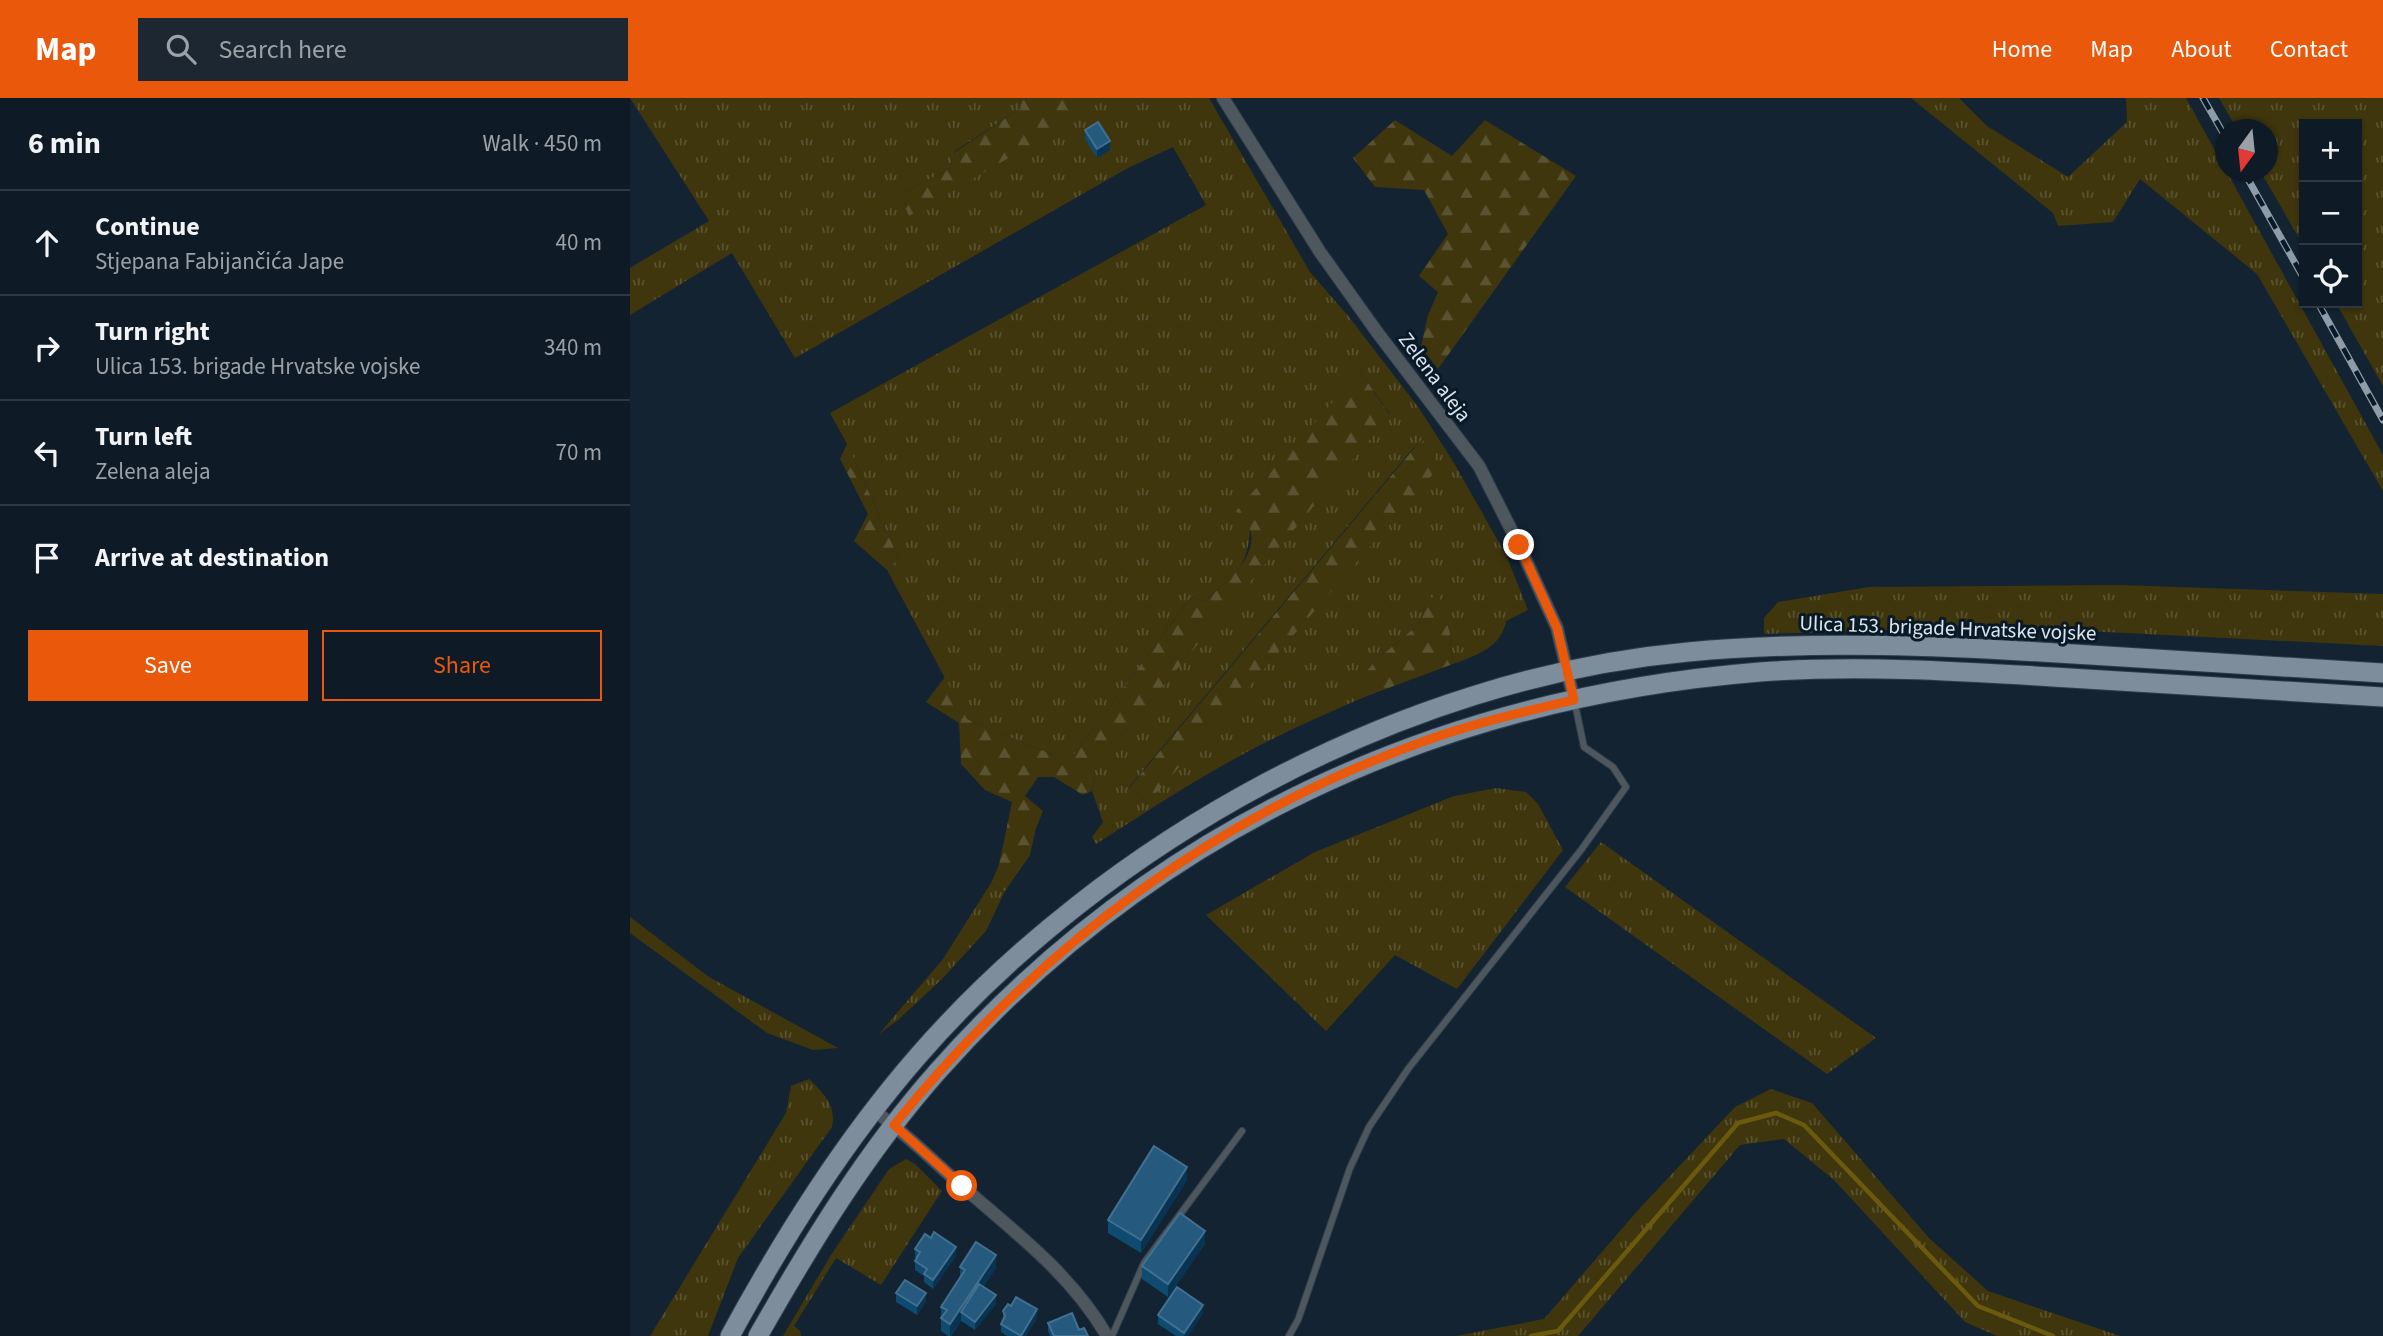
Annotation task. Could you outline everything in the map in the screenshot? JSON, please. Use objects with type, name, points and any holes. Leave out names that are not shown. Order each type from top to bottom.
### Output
[{"type":"main road","name":"Ulica 153. brigade Hrvatske vojske","points":[[730,1336],[783,1243],[826,1175],[873,1110],[966,1004],[1082,902],[1173,837],[1307,763],[1380,731],[1459,700],[1568,671],[1640,657],[1690,652],[1884,645],[2383,673]]},
{"type":"main road","name":"Ulica 153. brigade Hrvatske vojske","points":[[758,1336],[819,1232],[894,1125],[945,1063],[1039,970],[1095,922],[1185,859],[1252,818],[1369,762],[1469,726],[1574,700],[1643,687],[1756,673],[1885,669],[2383,697]]},
{"type":"street","name":"Zelena aleja","points":[[1223,98],[1320,252],[1479,466],[1557,628],[1574,700]]},
{"type":"street","points":[[873,1110],[894,1125],[1034,1247],[1071,1284],[1109,1336]]},
{"type":"lane","points":[[1289,1336],[1298,1320],[1350,1168],[1369,1127],[1408,1069],[1581,850],[1626,787],[1613,767],[1584,747],[1574,700]]},
{"type":"lane","points":[[1109,1336],[1144,1263],[1242,1131]]},
{"type":"green space","points":[[630,98],[1018,98],[1021,108],[955,151],[950,168],[900,195],[1088,110],[1082,98],[1209,98],[1310,272],[1349,317],[1419,408],[1454,463],[1506,555],[1528,610],[1506,621],[1499,638],[1493,644],[1470,658],[1453,664],[1450,634],[1426,605],[1418,625],[1375,661],[1361,680],[1367,696],[1292,729],[1229,762],[1096,844],[1092,837],[1103,822],[1092,791],[1095,767],[1390,414],[1360,371],[1250,529],[1246,554],[1237,571],[1205,601],[1191,597],[1073,756],[1056,756],[967,719],[887,570],[899,559],[847,444],[830,413],[1206,205],[1173,147],[1128,168],[795,358],[732,253],[630,315],[630,268],[709,221]],"holes":[[[1421,439],[1148,803],[1129,787]]]},
{"type":"green space","points":[[1018,98],[1082,98],[1089,111],[909,216],[900,195],[950,168],[955,152],[1021,108]]},
{"type":"green space","points":[[1911,98],[1959,98],[1987,126],[2068,177],[2127,122],[2126,98],[2186,98],[2215,151],[2215,182],[2232,182],[2299,303],[2299,308],[2302,308],[2383,455],[2383,491],[2257,274],[2140,179],[2113,222],[2058,226],[2053,213]]},
{"type":"green space","points":[[2219,98],[2383,98],[2383,386],[2339,308],[2362,308],[2362,119],[2299,119],[2299,238],[2267,182],[2278,182],[2278,119],[2231,119]]},
{"type":"green space","points":[[1395,120],[1452,156],[1485,120],[1576,176],[1438,369],[1421,347],[1428,315],[1438,292],[1419,276],[1448,234],[1424,190],[1375,187],[1353,158]]},
{"type":"green space","points":[[1360,371],[1390,415],[1095,767],[1092,791],[1083,795],[1054,777],[1038,777],[1025,796],[1043,811],[1030,855],[1005,891],[991,883],[999,865],[1012,802],[985,790],[961,764],[959,723],[926,702],[945,677],[967,719],[1056,756],[1073,756],[1191,597],[1205,601],[1238,570],[1249,550],[1251,540],[1249,527],[1236,511]]},
{"type":"green space","points":[[1422,439],[1440,466],[1148,803],[1129,788]]},
{"type":"green space","points":[[847,444],[899,559],[887,570],[854,541],[868,514],[840,459]]},
{"type":"green space","points":[[2119,585],[2383,594],[2383,646],[1968,625],[1764,634],[1764,618],[1778,602],[1869,587]]},
{"type":"green space","points":[[1438,591],[1450,634],[1453,664],[1367,696],[1360,680],[1375,661],[1418,625],[1426,605]]},
{"type":"green space","points":[[1496,788],[1526,792],[1538,804],[1563,850],[1457,989],[1395,955],[1326,1031],[1206,915],[1315,852],[1454,796]]},
{"type":"green space","points":[[1601,842],[1876,1038],[1827,1074],[1565,887]]},
{"type":"green space","points":[[991,883],[1005,891],[986,931],[942,979],[879,1034],[943,959]]},
{"type":"green space","points":[[630,917],[709,977],[838,1048],[813,1050],[767,1033],[630,933]]},
{"type":"green space","points":[[809,1079],[831,1106],[832,1127],[738,1258],[708,1336],[650,1336],[786,1113],[791,1086]]},
{"type":"green space","points":[[1771,1089],[1812,1103],[1929,1238],[1988,1291],[2120,1336],[1997,1336],[1965,1322],[1835,1181],[1784,1139],[1740,1145],[1578,1336],[1456,1336],[1544,1319],[1639,1209],[1735,1107]]},
{"type":"green space","points":[[906,1159],[915,1164],[942,1191],[881,1285],[836,1258],[794,1326],[801,1336],[783,1336],[831,1255],[889,1169]]},
{"type":"building","points":[[1098,122],[1110,141],[1097,149],[1085,130]]},
{"type":"building","points":[[1154,1146],[1187,1167],[1141,1240],[1108,1220]]},
{"type":"building","points":[[1180,1213],[1205,1231],[1168,1284],[1142,1266]]},
{"type":"building","points":[[934,1232],[956,1247],[933,1280],[924,1274],[927,1269],[915,1261],[920,1252],[915,1249],[925,1234],[931,1238]]},
{"type":"building","points":[[976,1242],[996,1255],[950,1324],[941,1318],[947,1310],[941,1307],[965,1270],[960,1267]]},
{"type":"building","points":[[905,1280],[926,1293],[917,1306],[896,1293]]},
{"type":"building","points":[[979,1284],[996,1295],[975,1322],[961,1312]]},
{"type":"building","points":[[1177,1287],[1203,1305],[1184,1333],[1158,1315]]},
{"type":"building","points":[[1016,1297],[1037,1309],[1021,1336],[1001,1324],[1005,1316],[1003,1311],[1008,1304],[1011,1306]]},
{"type":"building","points":[[1072,1313],[1079,1330],[1084,1328],[1088,1336],[1054,1336],[1048,1323]]},
{"type":"waterway","points":[[1531,1336],[1558,1331],[1738,1123],[1776,1113],[1804,1125],[1978,1306],[2053,1336]]},
{"type":"railway","points":[[2203,98],[2215,119]]},
{"type":"railway","points":[[2250,182],[2299,270]]},
{"type":"railway","points":[[2321,308],[2383,420]]},
{"type":"route","points":[[962,1186],[894,1125],[937,1072],[987,1019],[1095,922],[1185,859],[1252,818],[1318,785],[1423,741],[1469,726],[1574,700],[1557,628],[1519,545]]}]
